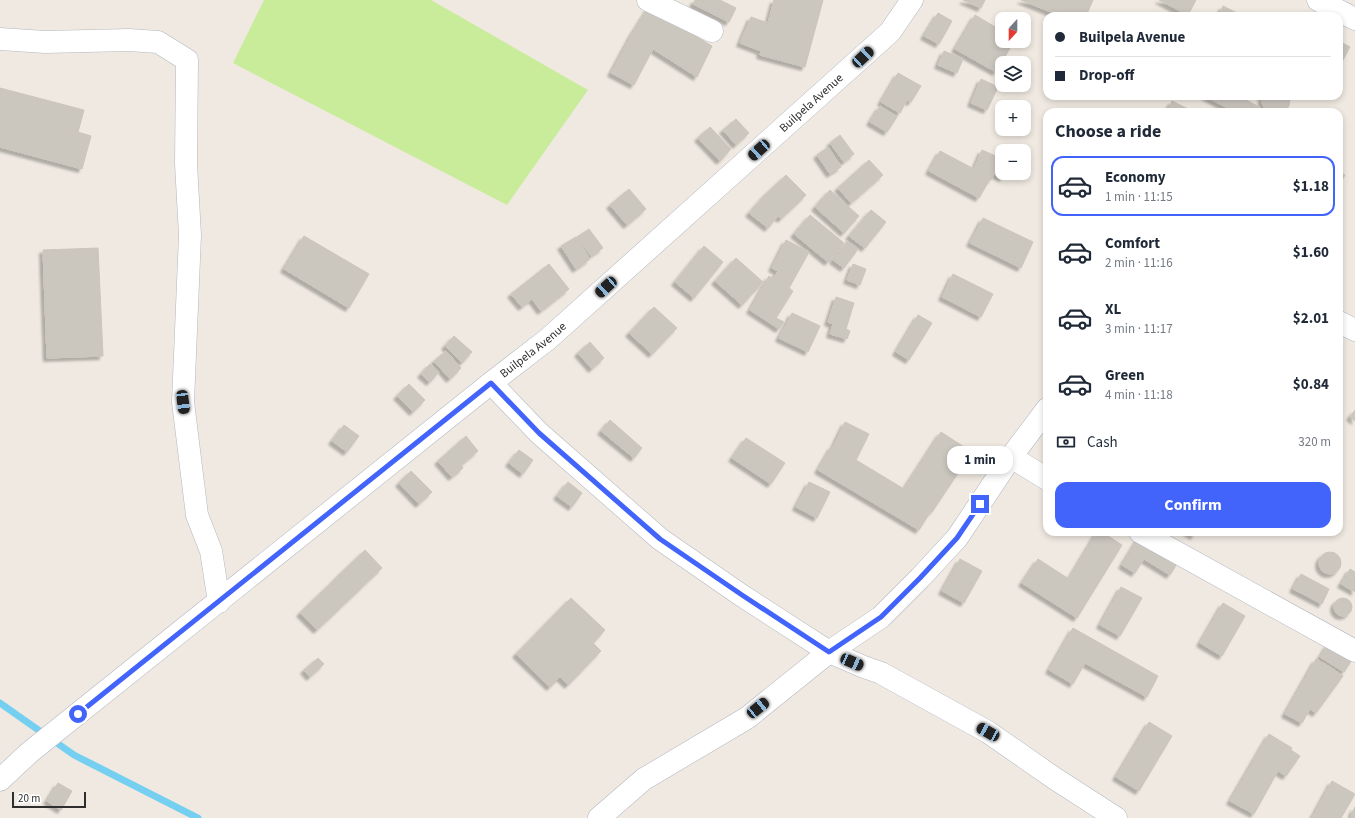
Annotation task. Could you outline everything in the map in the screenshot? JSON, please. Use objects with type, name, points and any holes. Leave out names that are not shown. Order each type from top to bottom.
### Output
[{"type":"street","points":[[648,0],[712,31]]},
{"type":"street","name":"Builpela Avenue","points":[[0,780],[30,752],[548,339],[854,66],[890,32],[912,0]]},
{"type":"street","points":[[1318,0],[1341,12]]},
{"type":"street","points":[[1343,13],[1355,19]]},
{"type":"street","points":[[0,38],[45,42],[129,40],[158,42],[188,60],[186,164],[190,235],[183,402],[197,515],[211,550],[219,602]]},
{"type":"street","points":[[1343,324],[1355,330]]},
{"type":"street","points":[[491,383],[539,433],[660,539],[829,652],[864,667],[881,672],[988,732],[1054,778],[1116,818]]},
{"type":"street","points":[[599,818],[644,779],[747,718],[829,652],[881,617],[957,538],[1011,457],[1043,414]]},
{"type":"street","points":[[1011,457],[1043,477]]},
{"type":"street","points":[[1147,536],[1355,651]]},
{"type":"green space","points":[[264,0],[431,0],[588,90],[507,205],[233,63]]},
{"type":"building","points":[[695,0],[720,0],[736,8],[729,22],[693,4]]},
{"type":"building","points":[[774,0],[823,0],[805,67],[760,55],[761,51],[740,43],[751,17],[768,23]]},
{"type":"building","points":[[963,0],[985,0],[981,8]]},
{"type":"building","points":[[1021,0],[1093,0],[1088,12],[1051,12]]},
{"type":"building","points":[[1159,0],[1196,0],[1190,12],[1182,12]]},
{"type":"building","points":[[1223,6],[1235,12],[1221,12]]},
{"type":"building","points":[[649,7],[712,46],[697,77],[653,49],[634,85],[611,73],[632,34]]},
{"type":"building","points":[[938,13],[952,21],[939,44],[924,36]]},
{"type":"building","points":[[975,15],[995,27],[995,48],[1010,48],[1005,56],[995,56],[995,71],[955,49]]},
{"type":"building","points":[[1343,43],[1350,47],[1343,60]]},
{"type":"building","points":[[944,51],[963,59],[957,73],[938,65]]},
{"type":"building","points":[[898,73],[921,86],[911,102],[907,100],[900,113],[881,102]]},
{"type":"building","points":[[981,79],[995,86],[996,92],[987,110],[971,103]]},
{"type":"building","points":[[0,88],[84,110],[78,132],[91,136],[82,169],[0,147]]},
{"type":"building","points":[[1212,100],[1246,100],[1261,108],[1228,108]]},
{"type":"building","points":[[1262,100],[1290,100],[1288,108],[1264,108]]},
{"type":"building","points":[[1172,101],[1186,108],[1169,108]]},
{"type":"building","points":[[880,106],[897,117],[887,132],[870,122]]},
{"type":"building","points":[[736,119],[749,133],[736,145],[723,130]]},
{"type":"building","points":[[710,127],[731,149],[720,161],[698,138]]},
{"type":"building","points":[[840,135],[854,154],[844,162],[830,143]]},
{"type":"building","points":[[828,147],[841,167],[830,174],[817,155]]},
{"type":"building","points":[[982,150],[995,156],[995,174],[991,180],[990,179],[979,198],[929,171],[940,151],[974,169]]},
{"type":"building","points":[[869,160],[883,175],[851,203],[838,188]]},
{"type":"building","points":[[786,175],[806,195],[781,219],[778,216],[768,228],[749,213]]},
{"type":"building","points":[[629,189],[646,209],[627,225],[610,205]]},
{"type":"building","points":[[830,190],[859,216],[844,233],[815,207]]},
{"type":"building","points":[[871,210],[886,222],[865,248],[849,236]]},
{"type":"building","points":[[810,215],[844,243],[828,262],[794,234]]},
{"type":"building","points":[[983,218],[1033,242],[1021,268],[970,243]]},
{"type":"building","points":[[589,229],[603,248],[591,256],[577,237]]},
{"type":"building","points":[[304,236],[369,274],[349,308],[284,269]]},
{"type":"building","points":[[576,237],[590,259],[576,269],[561,246]]},
{"type":"building","points":[[786,240],[809,252],[789,288],[793,291],[776,318],[784,322],[779,329],[750,310],[769,276],[773,279],[778,271],[772,268]]},
{"type":"building","points":[[847,241],[858,249],[844,268],[833,260]]},
{"type":"building","points":[[704,246],[723,262],[694,298],[675,282]]},
{"type":"building","points":[[98,248],[103,356],[47,358],[43,250]]},
{"type":"building","points":[[736,258],[763,282],[742,305],[715,281]]},
{"type":"building","points":[[549,264],[569,289],[541,311],[532,299],[522,307],[511,294]]},
{"type":"building","points":[[853,264],[866,269],[860,285],[847,280]]},
{"type":"building","points":[[953,274],[993,294],[981,317],[942,297]]},
{"type":"building","points":[[836,297],[854,303],[846,329],[850,331],[847,339],[830,334],[833,324],[828,322]]},
{"type":"building","points":[[654,307],[677,328],[652,354],[629,333]]},
{"type":"building","points":[[792,313],[820,326],[808,352],[779,338]]},
{"type":"building","points":[[918,315],[932,323],[909,360],[896,352]]},
{"type":"building","points":[[454,336],[472,352],[462,363],[445,346]]},
{"type":"building","points":[[590,342],[604,358],[592,369],[578,353]]},
{"type":"building","points":[[446,351],[461,368],[450,379],[434,361]]},
{"type":"building","points":[[430,364],[439,372],[430,382],[421,374]]},
{"type":"building","points":[[409,384],[425,400],[413,412],[397,396]]},
{"type":"building","points":[[1355,410],[1355,421],[1350,417]]},
{"type":"building","points":[[610,420],[642,448],[634,458],[601,431]]},
{"type":"building","points":[[845,422],[869,434],[856,460],[904,489],[941,432],[972,452],[919,530],[818,470],[832,446],[833,447]]},
{"type":"building","points":[[344,425],[359,436],[347,452],[332,441]]},
{"type":"building","points":[[466,436],[478,451],[461,465],[463,468],[452,477],[438,461]]},
{"type":"building","points":[[746,438],[785,463],[771,484],[732,458]]},
{"type":"building","points":[[519,450],[533,460],[523,474],[509,463]]},
{"type":"building","points":[[411,471],[432,492],[419,504],[399,483]]},
{"type":"building","points":[[568,482],[582,493],[572,507],[557,496]]},
{"type":"building","points":[[809,482],[830,492],[817,518],[796,507]]},
{"type":"building","points":[[1095,536],[1108,536],[1122,545],[1077,618],[1022,583],[1038,559],[1069,579]]},
{"type":"building","points":[[1139,537],[1178,562],[1170,575],[1144,559],[1135,573],[1122,565]]},
{"type":"building","points":[[365,550],[382,568],[317,630],[300,613]]},
{"type":"building","points":[[1330,552],[1338,555],[1341,563],[1338,571],[1330,574],[1322,571],[1319,563],[1322,555]]},
{"type":"building","points":[[960,559],[982,571],[964,603],[942,591]]},
{"type":"building","points":[[1350,569],[1355,572],[1355,592],[1341,584]]},
{"type":"building","points":[[1301,574],[1329,589],[1322,604],[1293,589]]},
{"type":"building","points":[[1121,587],[1142,598],[1120,636],[1100,625]]},
{"type":"building","points":[[571,598],[605,630],[593,643],[601,651],[568,685],[560,677],[550,687],[516,654]]},
{"type":"building","points":[[1343,598],[1349,601],[1352,607],[1349,613],[1343,616],[1337,613],[1334,607],[1337,601]]},
{"type":"building","points":[[1223,603],[1245,616],[1222,656],[1200,643]]},
{"type":"building","points":[[1073,628],[1158,676],[1147,697],[1085,663],[1073,684],[1049,670]]},
{"type":"building","points":[[1328,644],[1352,660],[1344,672],[1320,657]]},
{"type":"building","points":[[318,658],[324,664],[310,677],[304,670]]},
{"type":"building","points":[[1316,659],[1343,676],[1316,713],[1310,709],[1302,723],[1285,714]]},
{"type":"building","points":[[1149,722],[1172,736],[1139,791],[1116,777]]},
{"type":"building","points":[[1269,734],[1292,748],[1291,750],[1300,756],[1286,776],[1278,771],[1254,814],[1230,801]]},
{"type":"building","points":[[1332,781],[1355,794],[1341,818],[1312,818]]},
{"type":"building","points":[[58,783],[72,791],[61,810],[47,801]]},
{"type":"building","points":[[1355,807],[1355,818],[1351,818],[1352,813]]},
{"type":"waterway","points":[[0,703],[74,755],[198,818]]},
{"type":"route","points":[[78,714],[491,383],[539,433],[660,539],[829,652],[881,617],[957,538],[980,504]]}]
